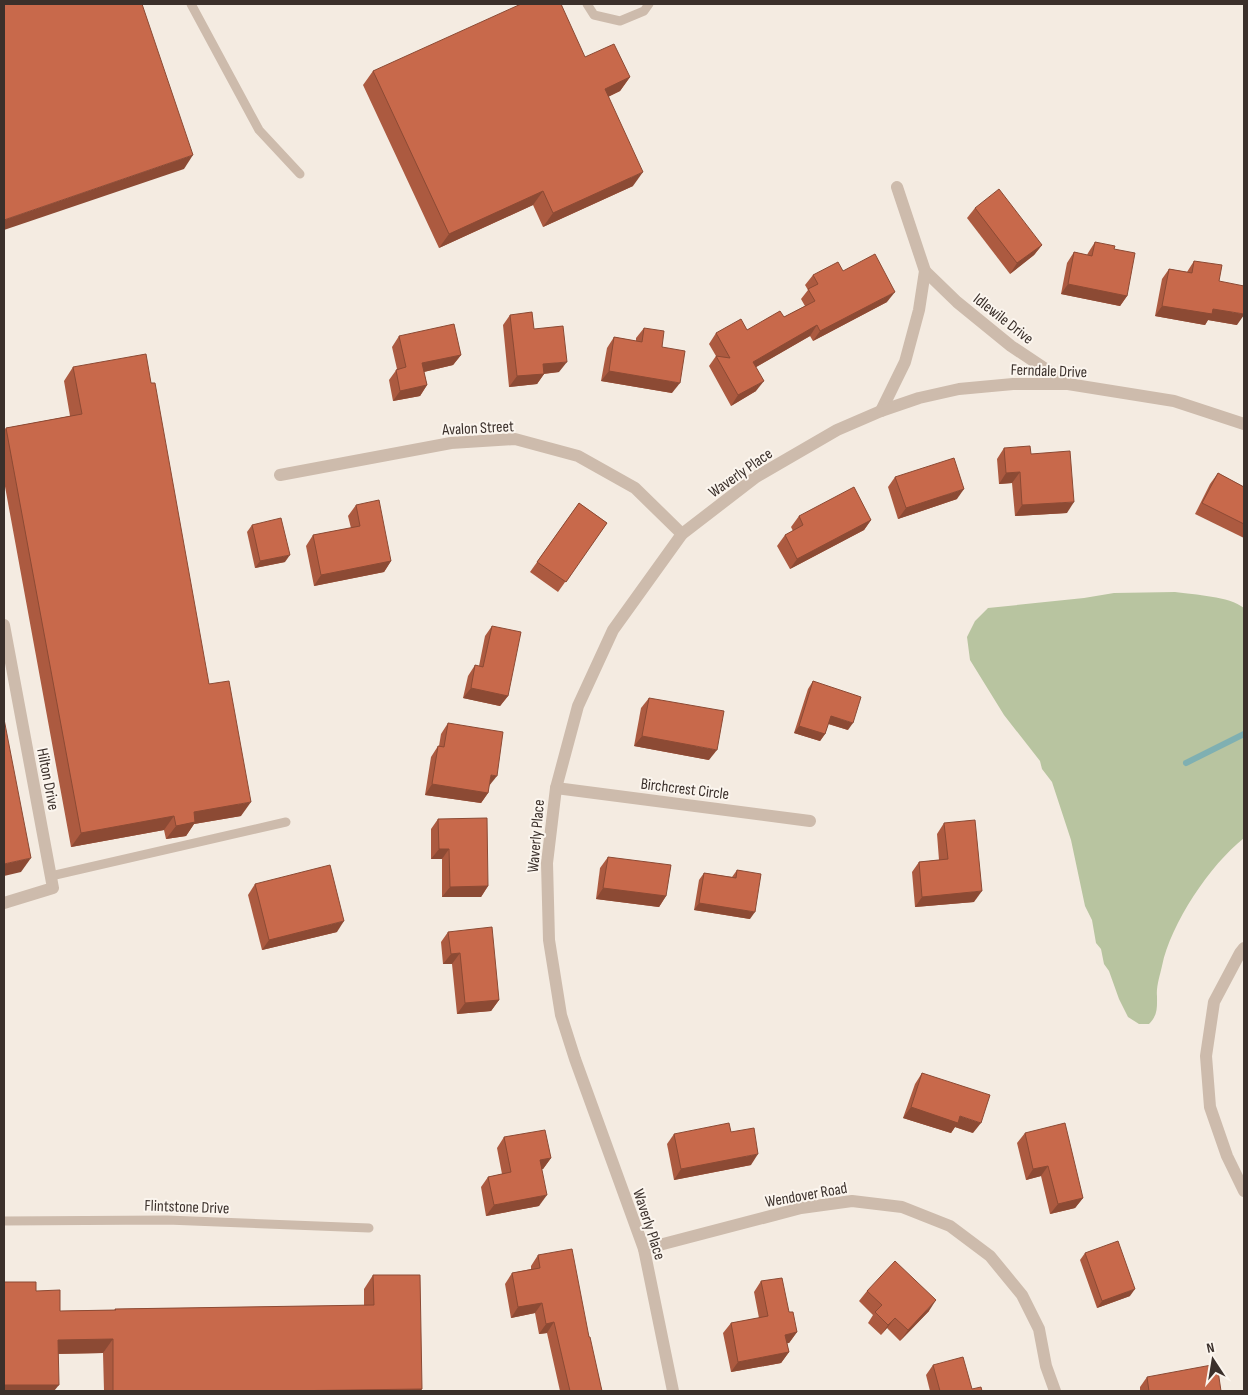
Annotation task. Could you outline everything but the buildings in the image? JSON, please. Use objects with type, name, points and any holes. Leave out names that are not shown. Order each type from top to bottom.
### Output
[{"type":"street","name":"Idlewile Drive","points":[[881,411],[904,362],[920,310],[925,271],[897,187]]},
{"type":"street","name":"Idlewile Drive","points":[[925,271],[958,302],[1011,346],[1068,384]]},
{"type":"street","name":"Ferndale Drive","points":[[881,411],[919,398],[959,389],[1013,384],[1068,384],[1174,401],[1244,424]]},
{"type":"street","name":"Waverly Place","points":[[673,1391],[644,1249],[575,1060],[561,1015],[548,940],[547,873],[556,788],[578,706],[614,630],[682,534],[756,477],[836,430],[881,411]]},
{"type":"street","name":"Avalon Street","points":[[280,475],[450,443],[515,439],[578,456],[635,488],[682,534]]},
{"type":"street","name":"Hilton Drive","points":[[4,625],[51,876]]},
{"type":"street","name":"Birchcrest Circle","points":[[556,788],[810,821]]},
{"type":"street","points":[[4,903],[53,888],[51,876]]},
{"type":"street","points":[[1244,948],[1214,1002],[1206,1056],[1210,1107],[1227,1156],[1244,1190]]},
{"type":"street","name":"Wendover Road","points":[[644,1249],[801,1208],[852,1201],[902,1207],[950,1226],[990,1256],[1022,1295],[1039,1329],[1046,1366],[1055,1391]]},
{"type":"lane","points":[[191,4],[259,130],[300,174]]},
{"type":"lane","points":[[587,4],[594,15],[620,21],[644,11],[649,4]]},
{"type":"lane","points":[[51,876],[286,822]]},
{"type":"lane","name":"Flintstone Drive","points":[[4,1221],[167,1220],[369,1228]]},
{"type":"green space","points":[[1175,592],[1221,598],[1244,608],[1244,838],[1231,849],[1205,879],[1183,914],[1167,949],[1162,966],[1158,981],[1155,1014],[1149,1024],[1139,1024],[1128,1017],[1109,971],[1104,964],[1101,949],[1096,943],[1092,920],[1085,906],[1071,840],[1052,782],[1042,769],[1040,761],[1004,715],[970,660],[967,637],[975,621],[988,608],[1114,593]]},
{"type":"waterway","points":[[1186,763],[1244,734]]}]
